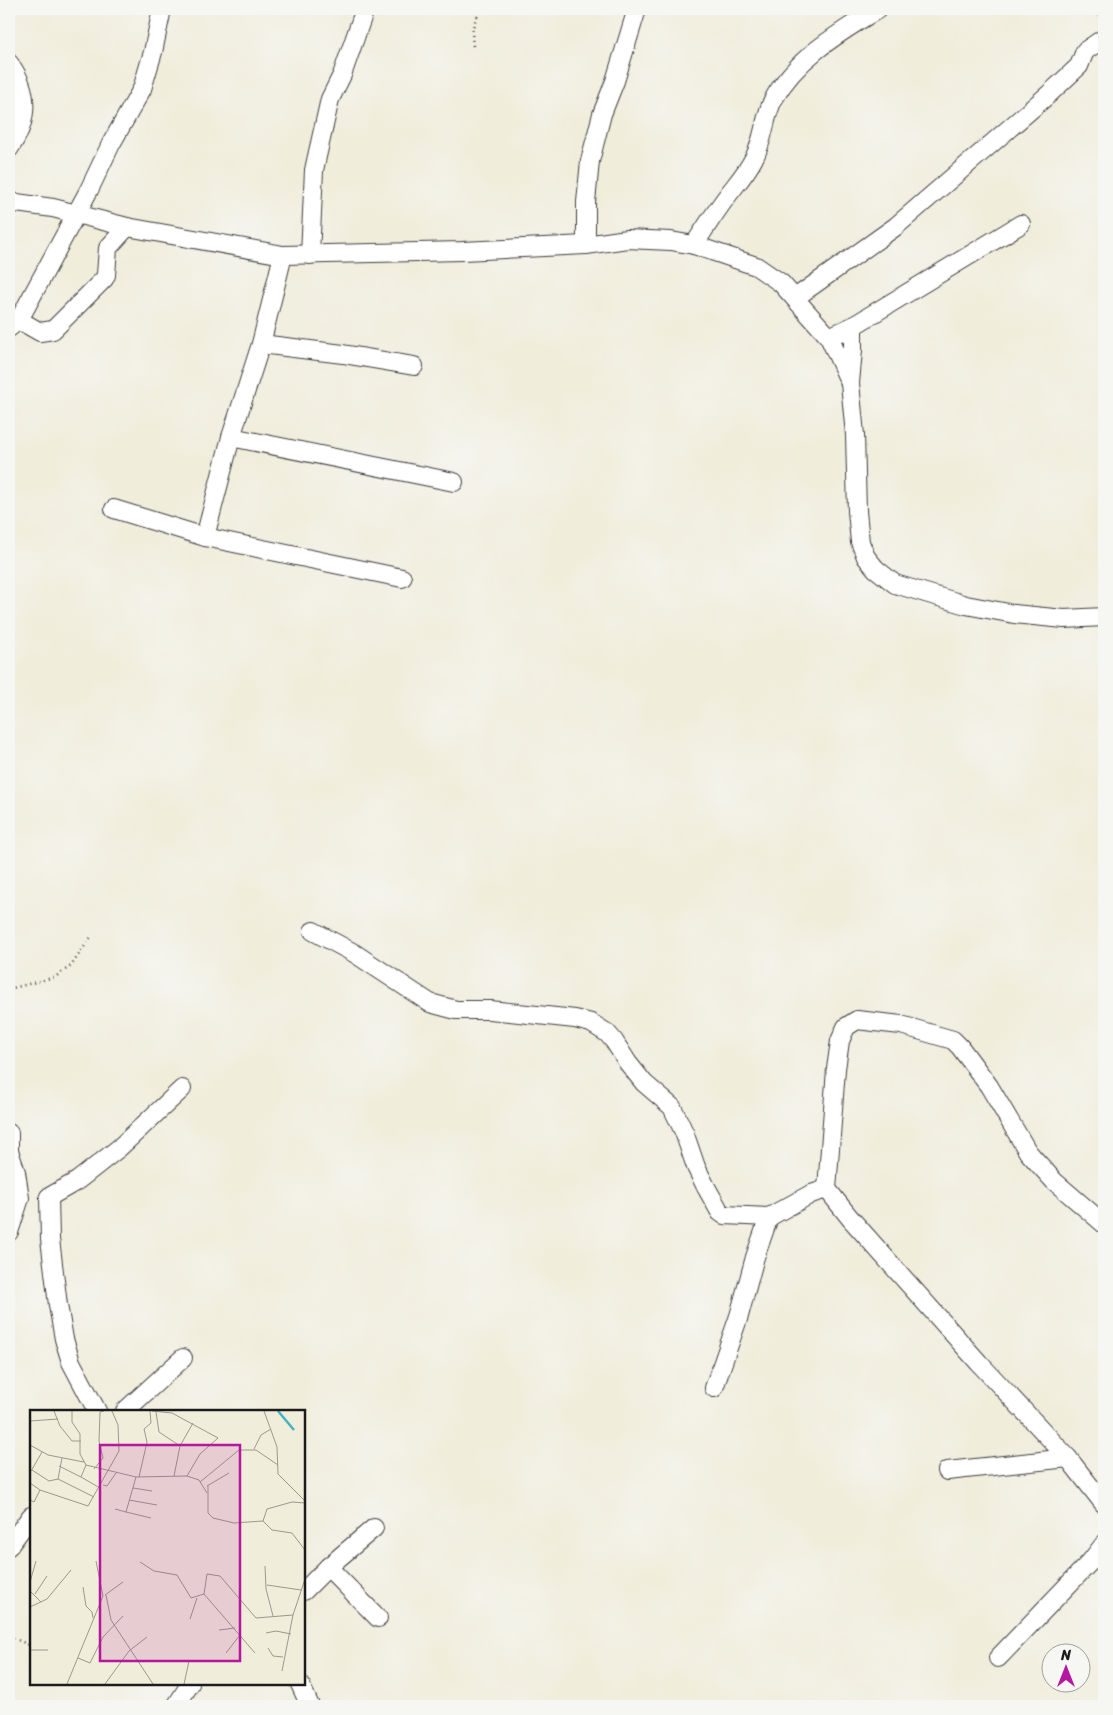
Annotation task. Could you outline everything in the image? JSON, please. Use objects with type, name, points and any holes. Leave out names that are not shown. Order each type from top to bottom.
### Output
[{"type":"street","points":[[127,228],[108,248],[104,279],[52,330],[40,332],[14,324],[77,214],[111,144],[142,89],[153,52],[162,9]]},
{"type":"street","points":[[310,255],[316,161],[330,99],[342,75],[365,9]]},
{"type":"street","points":[[586,245],[586,202],[590,161],[602,114],[615,81],[637,9]]},
{"type":"street","points":[[694,245],[755,157],[773,101],[780,89],[817,48],[878,9]]},
{"type":"street","points":[[794,298],[895,227],[1049,94],[1079,66],[1085,51],[1104,38]]},
{"type":"street","points":[[9,64],[15,71],[23,90],[24,102],[19,132],[9,149]]},
{"type":"street","points":[[9,202],[54,208],[127,228],[284,255],[462,251],[586,245],[627,239],[672,241],[694,245],[756,266],[781,283],[829,336],[850,382]]},
{"type":"street","points":[[829,336],[853,326],[1021,224]]},
{"type":"street","points":[[205,537],[231,437],[260,344],[284,255]]},
{"type":"street","points":[[853,326],[850,382],[855,435],[857,511],[860,542],[866,557],[876,569],[895,584],[966,605],[1014,614],[1064,619],[1104,617]]},
{"type":"street","points":[[260,344],[343,354],[414,366]]},
{"type":"street","points":[[231,437],[454,482]]},
{"type":"street","points":[[114,510],[205,537],[402,578]]},
{"type":"street","points":[[313,932],[354,953],[430,1003],[456,1010],[521,1013],[575,1019],[591,1023],[607,1033],[644,1083],[672,1107],[684,1132],[696,1167],[720,1212],[730,1216],[769,1217],[811,1194],[827,1189]]},
{"type":"street","points":[[1104,1224],[1054,1181],[1028,1152],[989,1086],[953,1040],[901,1025],[857,1020],[846,1027],[843,1033],[836,1069],[827,1189],[850,1218],[979,1363],[1068,1458],[1104,1504]]},
{"type":"street","points":[[49,1196],[77,1181],[119,1148],[182,1089]]},
{"type":"street","points":[[9,1133],[9,1151],[16,1172],[20,1198],[9,1232]]},
{"type":"street","points":[[20,1198],[42,1193],[49,1196]]},
{"type":"street","points":[[49,1196],[50,1239],[64,1339],[71,1362],[96,1410]]},
{"type":"street","points":[[714,1388],[739,1316],[755,1257],[769,1217]]},
{"type":"street","points":[[126,1410],[183,1358]]},
{"type":"street","points":[[947,1471],[1068,1458]]},
{"type":"street","points":[[9,1546],[30,1517]]},
{"type":"street","points":[[305,1591],[328,1567],[374,1528]]},
{"type":"street","points":[[998,1658],[1091,1562],[1104,1544]]},
{"type":"street","points":[[328,1567],[378,1618]]},
{"type":"street","points":[[176,1706],[189,1685]]},
{"type":"street","points":[[300,1685],[310,1706]]},
{"type":"path","points":[[473,46],[473,26],[482,9]]},
{"type":"path","points":[[1090,9],[1104,21]]},
{"type":"path","points":[[9,989],[55,977],[71,966],[91,937]]},
{"type":"path","points":[[9,1636],[30,1646]]}]
